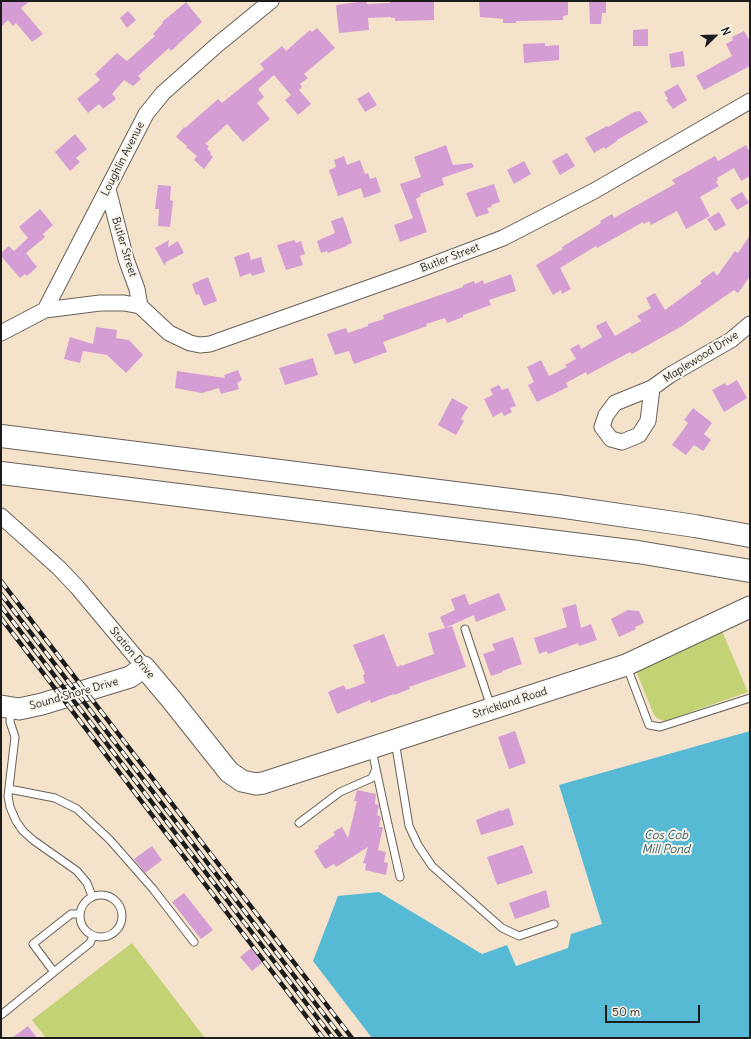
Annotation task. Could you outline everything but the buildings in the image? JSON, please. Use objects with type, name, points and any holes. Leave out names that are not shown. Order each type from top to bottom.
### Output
[{"type":"highway","points":[[1,436],[558,506],[726,531],[750,536]]},
{"type":"highway","points":[[1,473],[638,552],[750,571]]},
{"type":"main road","name":"Strickland Road","points":[[263,783],[626,665],[750,607]]},
{"type":"main road","name":"Sound Shore Drive","points":[[6,707],[26,708],[42,704],[130,677],[144,667]]},
{"type":"main road","name":"Station Drive","points":[[144,667],[228,772],[242,781],[256,784],[263,783]]},
{"type":"street","name":"Loughlin Avenue","points":[[45,310],[146,114],[163,93],[217,45],[271,1]]},
{"type":"street","name":"Butler Street","points":[[108,189],[126,259],[137,289],[140,306],[168,333],[190,343],[200,345],[210,344],[413,272],[503,238],[594,190],[750,101]]},
{"type":"street","points":[[1,333],[45,310],[100,303],[124,303],[140,306]]},
{"type":"street","name":"Maplewood Drive","points":[[652,388],[670,375],[731,340],[750,324]]},
{"type":"street","name":"Station Drive","points":[[1,516],[59,568],[77,587],[144,667]]},
{"type":"lane","points":[[465,629],[492,709]]},
{"type":"lane","points":[[626,665],[649,725],[660,727],[750,698]]},
{"type":"lane","points":[[6,707],[15,737],[8,796],[10,807],[16,821],[23,831],[33,840],[77,872],[87,883],[92,896]]},
{"type":"lane","points":[[395,741],[409,826],[418,845],[432,866],[502,928],[519,936],[554,924]]},
{"type":"lane","points":[[372,748],[384,811],[400,877]]},
{"type":"lane","points":[[299,823],[340,792],[372,778],[376,769]]},
{"type":"lane","points":[[9,789],[55,798],[76,809],[110,840],[153,889],[194,942]]},
{"type":"lane","points":[[105,895],[111,897],[116,900],[120,906],[122,911],[121,924],[110,936],[93,936],[84,929],[80,919],[80,914],[82,906],[86,900],[92,896],[105,895]]},
{"type":"lane","points":[[54,972],[33,944],[71,914],[80,914]]},
{"type":"lane","points":[[1,1015],[90,943],[93,936]]},
{"type":"green space","points":[[722,631],[748,692],[665,721],[658,719],[654,715],[637,673],[639,668]]},
{"type":"green space","points":[[132,943],[205,1038],[46,1038],[32,1020]]},
{"type":"water","name":"Cos Cob Mill Pond","points":[[750,731],[750,1038],[372,1038],[313,961],[338,896],[379,892],[482,954],[507,945],[516,966],[568,948],[571,934],[602,924],[559,785]]},
{"type":"railway","points":[[1,581],[352,1038]]},
{"type":"railway","points":[[1,594],[342,1038]]},
{"type":"railway","points":[[1,606],[333,1038]]},
{"type":"railway","points":[[1,618],[323,1038]]}]
